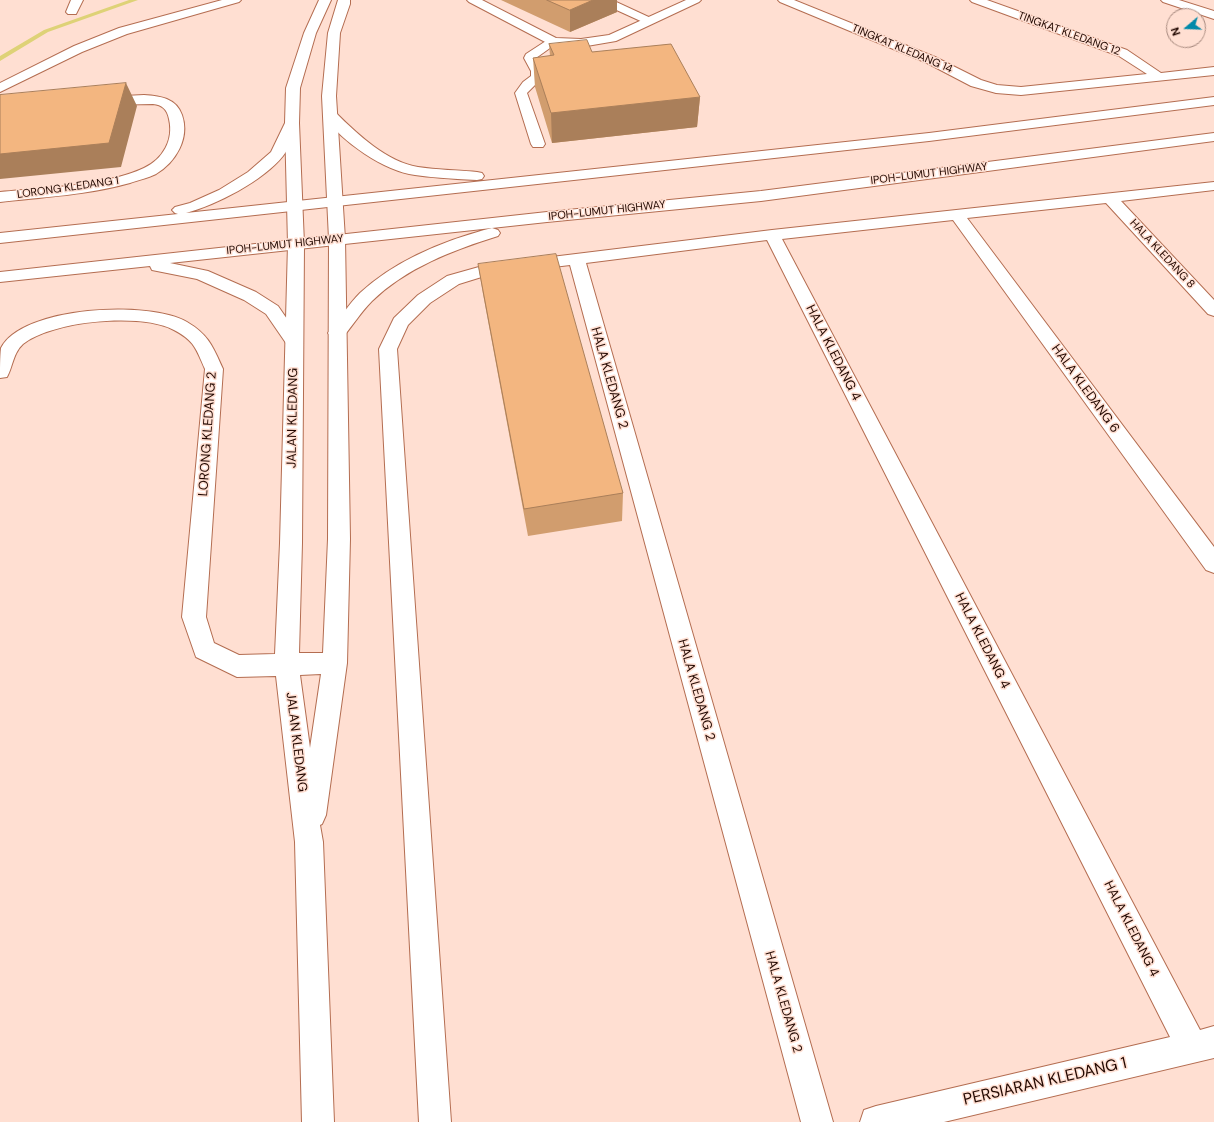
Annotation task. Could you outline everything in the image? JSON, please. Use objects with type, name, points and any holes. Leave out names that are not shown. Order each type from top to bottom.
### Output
[{"type":"main road","points":[[72,12],[78,0]]},
{"type":"main road","points":[[0,88],[78,49],[124,31],[235,0]]},
{"type":"main road","name":"JALAN KLEDANG","points":[[318,1122],[309,842],[287,665],[291,543],[296,244],[292,123],[293,88],[310,33],[326,0]]},
{"type":"main road","name":"JALAN KLEDANG","points":[[309,842],[335,663],[339,538],[337,239],[329,96],[334,33],[344,0]]},
{"type":"main road","points":[[473,0],[554,41],[581,43],[612,38],[695,0]]},
{"type":"main road","name":"TINGKAT KLEDANG 14","points":[[784,0],[930,60],[976,83],[996,89],[1021,91],[1214,71]]},
{"type":"main road","name":"TINGKAT KLEDANG 12","points":[[976,0],[1123,53],[1158,76]]},
{"type":"main road","points":[[1167,0],[1214,15]]},
{"type":"main road","name":"LORONG KLEDANG 1","points":[[0,197],[124,180],[152,170],[169,155],[176,138],[177,121],[173,111],[165,102],[142,100],[90,103]]},
{"type":"main road","points":[[0,238],[929,137],[1214,101]]},
{"type":"main road","points":[[331,116],[356,142],[392,163],[415,171],[454,175],[544,180]]},
{"type":"main road","points":[[128,224],[195,206],[230,190],[253,176],[277,154],[292,123]]},
{"type":"main road","name":"IPOH-LUMUT HIGHWAY","points":[[0,277],[337,239],[761,196],[1214,136]]},
{"type":"main road","points":[[435,1122],[388,349],[400,322],[424,299],[453,280],[486,270],[772,235],[1111,199],[1214,186]]},
{"type":"main road","name":"HALA KLEDANG 8","points":[[1111,199],[1214,310]]},
{"type":"main road","name":"HALA KLEDANG 6","points":[[957,215],[1214,564]]},
{"type":"main road","points":[[337,333],[370,294],[392,277],[426,258],[458,243],[547,217]]},
{"type":"main road","name":"HALA KLEDANG 4","points":[[772,235],[1203,1045]]},
{"type":"main road","name":"HALA KLEDANG 2","points":[[576,258],[817,1122]]},
{"type":"main road","points":[[137,262],[202,274],[250,296],[272,310],[294,342]]},
{"type":"main road","name":"LORONG KLEDANG 2","points":[[0,372],[4,359],[17,340],[36,329],[55,322],[115,314],[147,316],[178,325],[202,343],[214,369],[194,617],[204,650],[237,666],[335,663]]},
{"type":"main road","name":"PERSIARAN KLEDANG 1","points":[[876,1122],[1203,1045]]},
{"type":"lane","points":[[603,0],[649,21]]},
{"type":"lane","points":[[538,144],[521,93],[527,85],[537,77],[537,71],[530,58],[532,54],[554,41]]},
{"type":"building","points":[[547,0],[593,0],[570,10]]},
{"type":"building","points":[[587,40],[592,52],[671,44],[700,97],[551,113],[533,58],[554,55],[549,44]]},
{"type":"building","points":[[126,83],[109,143],[0,154],[0,95]]},
{"type":"building","points":[[556,254],[623,493],[524,509],[478,264]]},
{"type":"waterway","points":[[0,59],[46,31],[135,0]]}]
